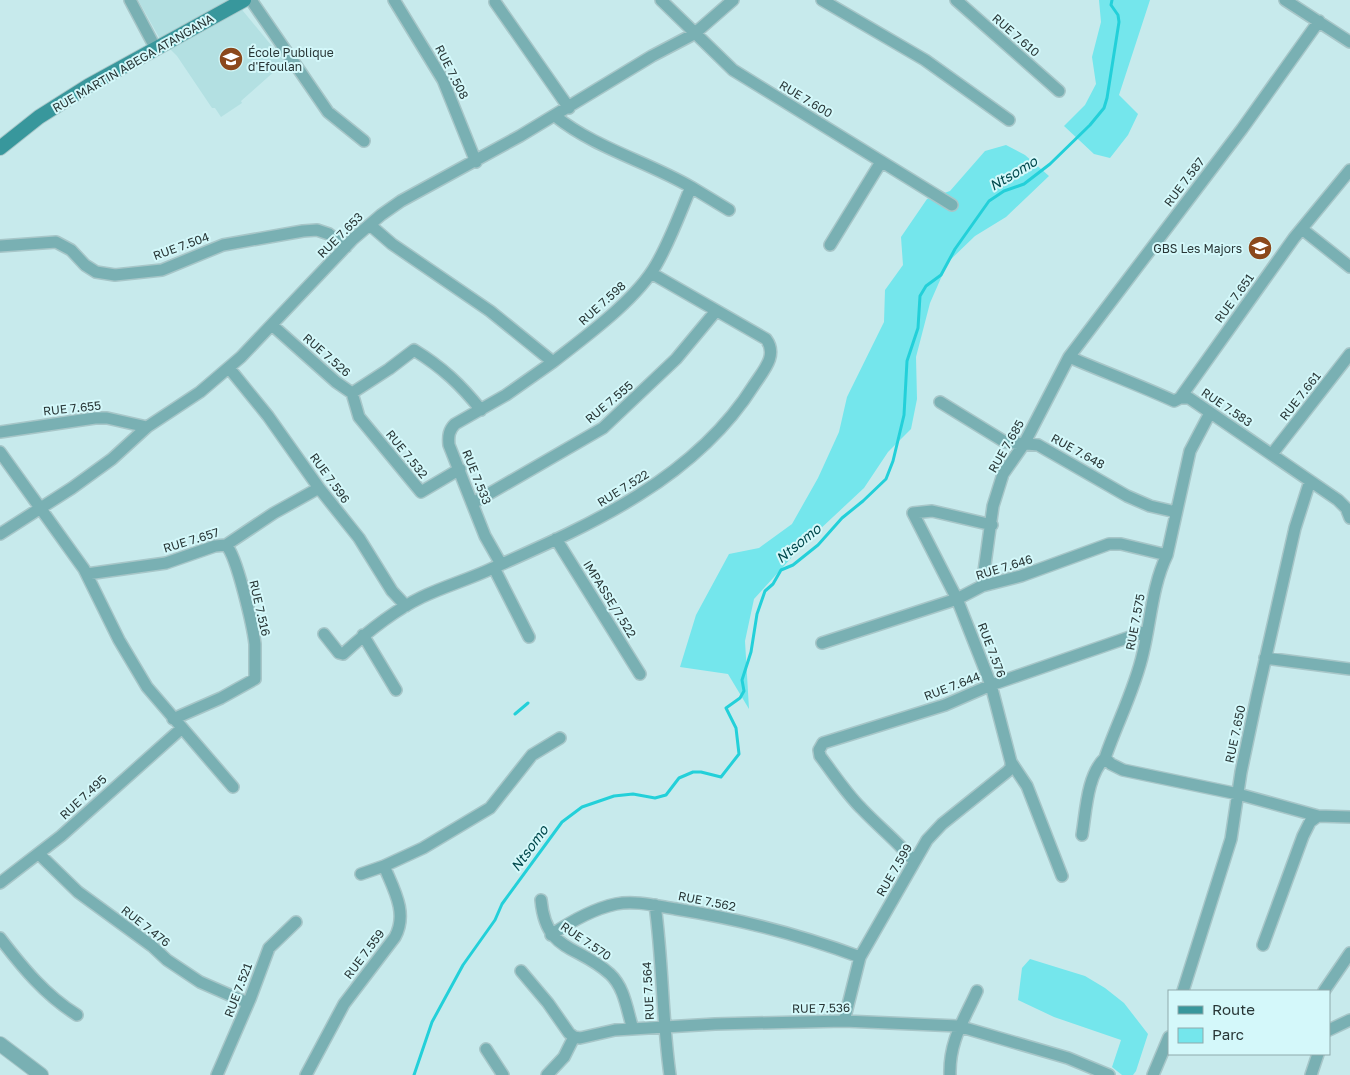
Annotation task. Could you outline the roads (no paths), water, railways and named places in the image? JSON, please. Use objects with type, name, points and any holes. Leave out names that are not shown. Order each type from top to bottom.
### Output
[{"type":"main road","name":"RUE MARTIN ABEGA ATANGANA","points":[[0,148],[39,117],[88,86],[244,0]]},
{"type":"street","points":[[130,0],[156,49]]},
{"type":"street","points":[[251,0],[328,112],[364,140]]},
{"type":"street","name":"RUE 7.508","points":[[394,0],[443,80],[476,162]]},
{"type":"street","name":"RUE 7.600","points":[[661,0],[680,16],[694,34],[733,70],[952,205]]},
{"type":"street","name":"RUE 7.653","points":[[0,534],[41,509],[112,459],[147,427],[200,392],[229,368],[370,224],[401,201],[476,162],[569,108],[652,56],[694,34],[733,0]]},
{"type":"street","points":[[822,0],[925,60],[1009,120]]},
{"type":"street","name":"RUE 7.610","points":[[956,0],[1059,91]]},
{"type":"street","points":[[1285,0],[1350,42]]},
{"type":"street","points":[[494,2],[569,108]]},
{"type":"street","name":"RUE 7.587","points":[[1069,357],[1242,129],[1319,21]]},
{"type":"street","points":[[555,116],[584,137],[659,169],[729,210]]},
{"type":"street","points":[[830,245],[882,162]]},
{"type":"street","name":"RUE 7.651","points":[[1180,398],[1302,229],[1350,170]]},
{"type":"street","name":"RUE 7.598","points":[[553,362],[626,301],[651,273],[691,187]]},
{"type":"street","points":[[370,224],[392,244],[490,311],[553,362]]},
{"type":"street","points":[[1302,229],[1350,267]]},
{"type":"street","name":"RUE 7.504","points":[[0,246],[56,242],[72,250],[85,266],[96,272],[115,275],[162,270],[223,245],[303,231],[317,230],[329,234],[346,248]]},
{"type":"street","name":"RUE 7.522","points":[[324,634],[343,654],[363,635],[422,596],[497,566],[619,507],[684,464],[717,432],[747,396],[770,359],[771,345],[766,339],[651,273]]},
{"type":"street","name":"RUE 7.555","points":[[472,503],[603,428],[670,364],[716,311]]},
{"type":"street","name":"RUE 7.526","points":[[272,325],[336,382],[352,393],[389,370],[414,350],[438,365],[460,384],[481,410]]},
{"type":"street","name":"RUE 7.661","points":[[1272,454],[1350,354]]},
{"type":"street","name":"RUE 7.583","points":[[1069,357],[1122,380],[1133,381],[1174,401],[1180,398],[1188,398],[1272,454],[1349,510]]},
{"type":"street","name":"RUE 7.685","points":[[982,586],[992,525],[993,506],[1003,474],[1024,444],[1069,357]]},
{"type":"street","name":"RUE 7.533","points":[[529,637],[497,566],[460,469],[448,445],[450,429],[455,424],[481,410],[553,362]]},
{"type":"street","name":"RUE 7.596","points":[[229,368],[268,416],[319,488],[359,538],[379,566],[392,591],[406,606]]},
{"type":"street","name":"RUE 7.532","points":[[352,393],[359,417],[421,492],[460,469]]},
{"type":"street","name":"RUE 7.648","points":[[940,402],[1005,442],[1038,444],[1127,496],[1150,506],[1176,512]]},
{"type":"street","name":"RUE 7.575","points":[[1082,835],[1092,781],[1099,764],[1105,758],[1143,653],[1160,568],[1167,555],[1190,451],[1210,413]]},
{"type":"street","name":"RUE 7.655","points":[[0,432],[94,418],[108,418],[147,427]]},
{"type":"street","points":[[0,452],[87,574],[134,666],[157,701],[233,787]]},
{"type":"street","name":"RUE 7.650","points":[[1183,990],[1231,839],[1265,658],[1295,528],[1310,481]]},
{"type":"street","name":"RUE 7.657","points":[[87,574],[166,563],[215,546],[226,545],[274,513],[319,488]]},
{"type":"street","name":"RUE 7.576","points":[[992,525],[932,511],[913,513],[957,599],[991,685],[1011,762],[1030,794],[1062,876]]},
{"type":"street","name":"IMPASSE/7.522","points":[[556,539],[640,674]]},
{"type":"street","name":"RUE 7.646","points":[[822,643],[957,599],[982,586],[1021,576],[1110,544],[1122,544],[1167,555]]},
{"type":"street","name":"RUE 7.516","points":[[173,719],[221,698],[255,679],[254,643],[251,623],[235,564],[226,545]]},
{"type":"street","name":"RUE 7.644","points":[[914,861],[898,842],[860,807],[845,789],[820,756],[819,750],[823,744],[945,705],[991,685],[1147,630]]},
{"type":"street","points":[[363,635],[396,690]]},
{"type":"street","points":[[1265,658],[1350,670]]},
{"type":"street","name":"RUE 7.495","points":[[0,883],[38,854],[182,728]]},
{"type":"street","points":[[361,874],[384,866],[423,848],[490,808],[532,754],[560,738]]},
{"type":"street","points":[[1105,758],[1111,764],[1123,770],[1238,794],[1318,816],[1350,816]]},
{"type":"street","name":"RUE 7.599","points":[[844,1021],[860,956],[927,840],[942,824],[1008,771],[1011,767],[1011,762]]},
{"type":"street","points":[[1263,945],[1303,836],[1310,822],[1318,816]]},
{"type":"street","name":"RUE 7.476","points":[[38,854],[78,892],[152,946],[173,965],[200,982],[248,1003]]},
{"type":"street","name":"RUE 7.559","points":[[306,1075],[344,1004],[395,937],[402,924],[400,906],[384,866]]},
{"type":"street","name":"RUE 7.570","points":[[541,900],[542,916],[551,935],[610,974],[621,988],[633,1029]]},
{"type":"street","name":"RUE 7.562","points":[[551,935],[573,920],[616,904],[655,905],[702,913],[778,930],[860,956]]},
{"type":"street","name":"RUE 7.564","points":[[655,905],[659,933],[664,1029],[670,1075]]},
{"type":"street","name":"RUE 7.521","points":[[217,1075],[248,1003],[268,948],[296,922]]},
{"type":"street","points":[[0,938],[41,988],[62,1006],[77,1015]]},
{"type":"street","points":[[1325,990],[1350,953]]},
{"type":"street","points":[[521,971],[574,1037],[564,1057],[547,1075]]},
{"type":"street","points":[[950,1075],[950,1061],[958,1026],[977,991]]},
{"type":"street","points":[[1330,1030],[1350,1020]]},
{"type":"street","name":"RUE 7.536","points":[[574,1037],[633,1029],[664,1029],[715,1024],[844,1021],[958,1026],[1068,1058],[1109,1075]]},
{"type":"street","points":[[1153,1075],[1168,1039]]},
{"type":"street","points":[[0,1044],[41,1075]]},
{"type":"street","points":[[486,1050],[503,1075]]},
{"type":"street","points":[[1311,1075],[1318,1055]]},
{"type":"waterway","name":"Ntsomo","points":[[414,1075],[432,1022],[463,965],[495,920],[502,904],[562,822],[582,807],[614,796],[633,794],[655,798],[666,795],[679,778],[693,772],[721,777],[739,754],[736,728],[726,708],[740,698],[744,691],[742,680],[751,652],[757,614],[765,591],[773,584],[781,570],[793,565],[818,545],[842,518],[886,479],[893,461],[904,415],[907,361],[918,328],[920,296],[926,286],[941,275],[955,249],[989,201],[1004,191],[1024,184],[1050,164],[1090,125],[1104,108],[1119,22],[1118,15],[1111,5],[1112,0]]},
{"type":"waterway","points":[[515,714],[528,703]]},
{"type":"place","name":"École Publique d'Efoulan","points":[[231,59]]},
{"type":"place","name":"GBS Les Majors","points":[[1260,248]]}]
